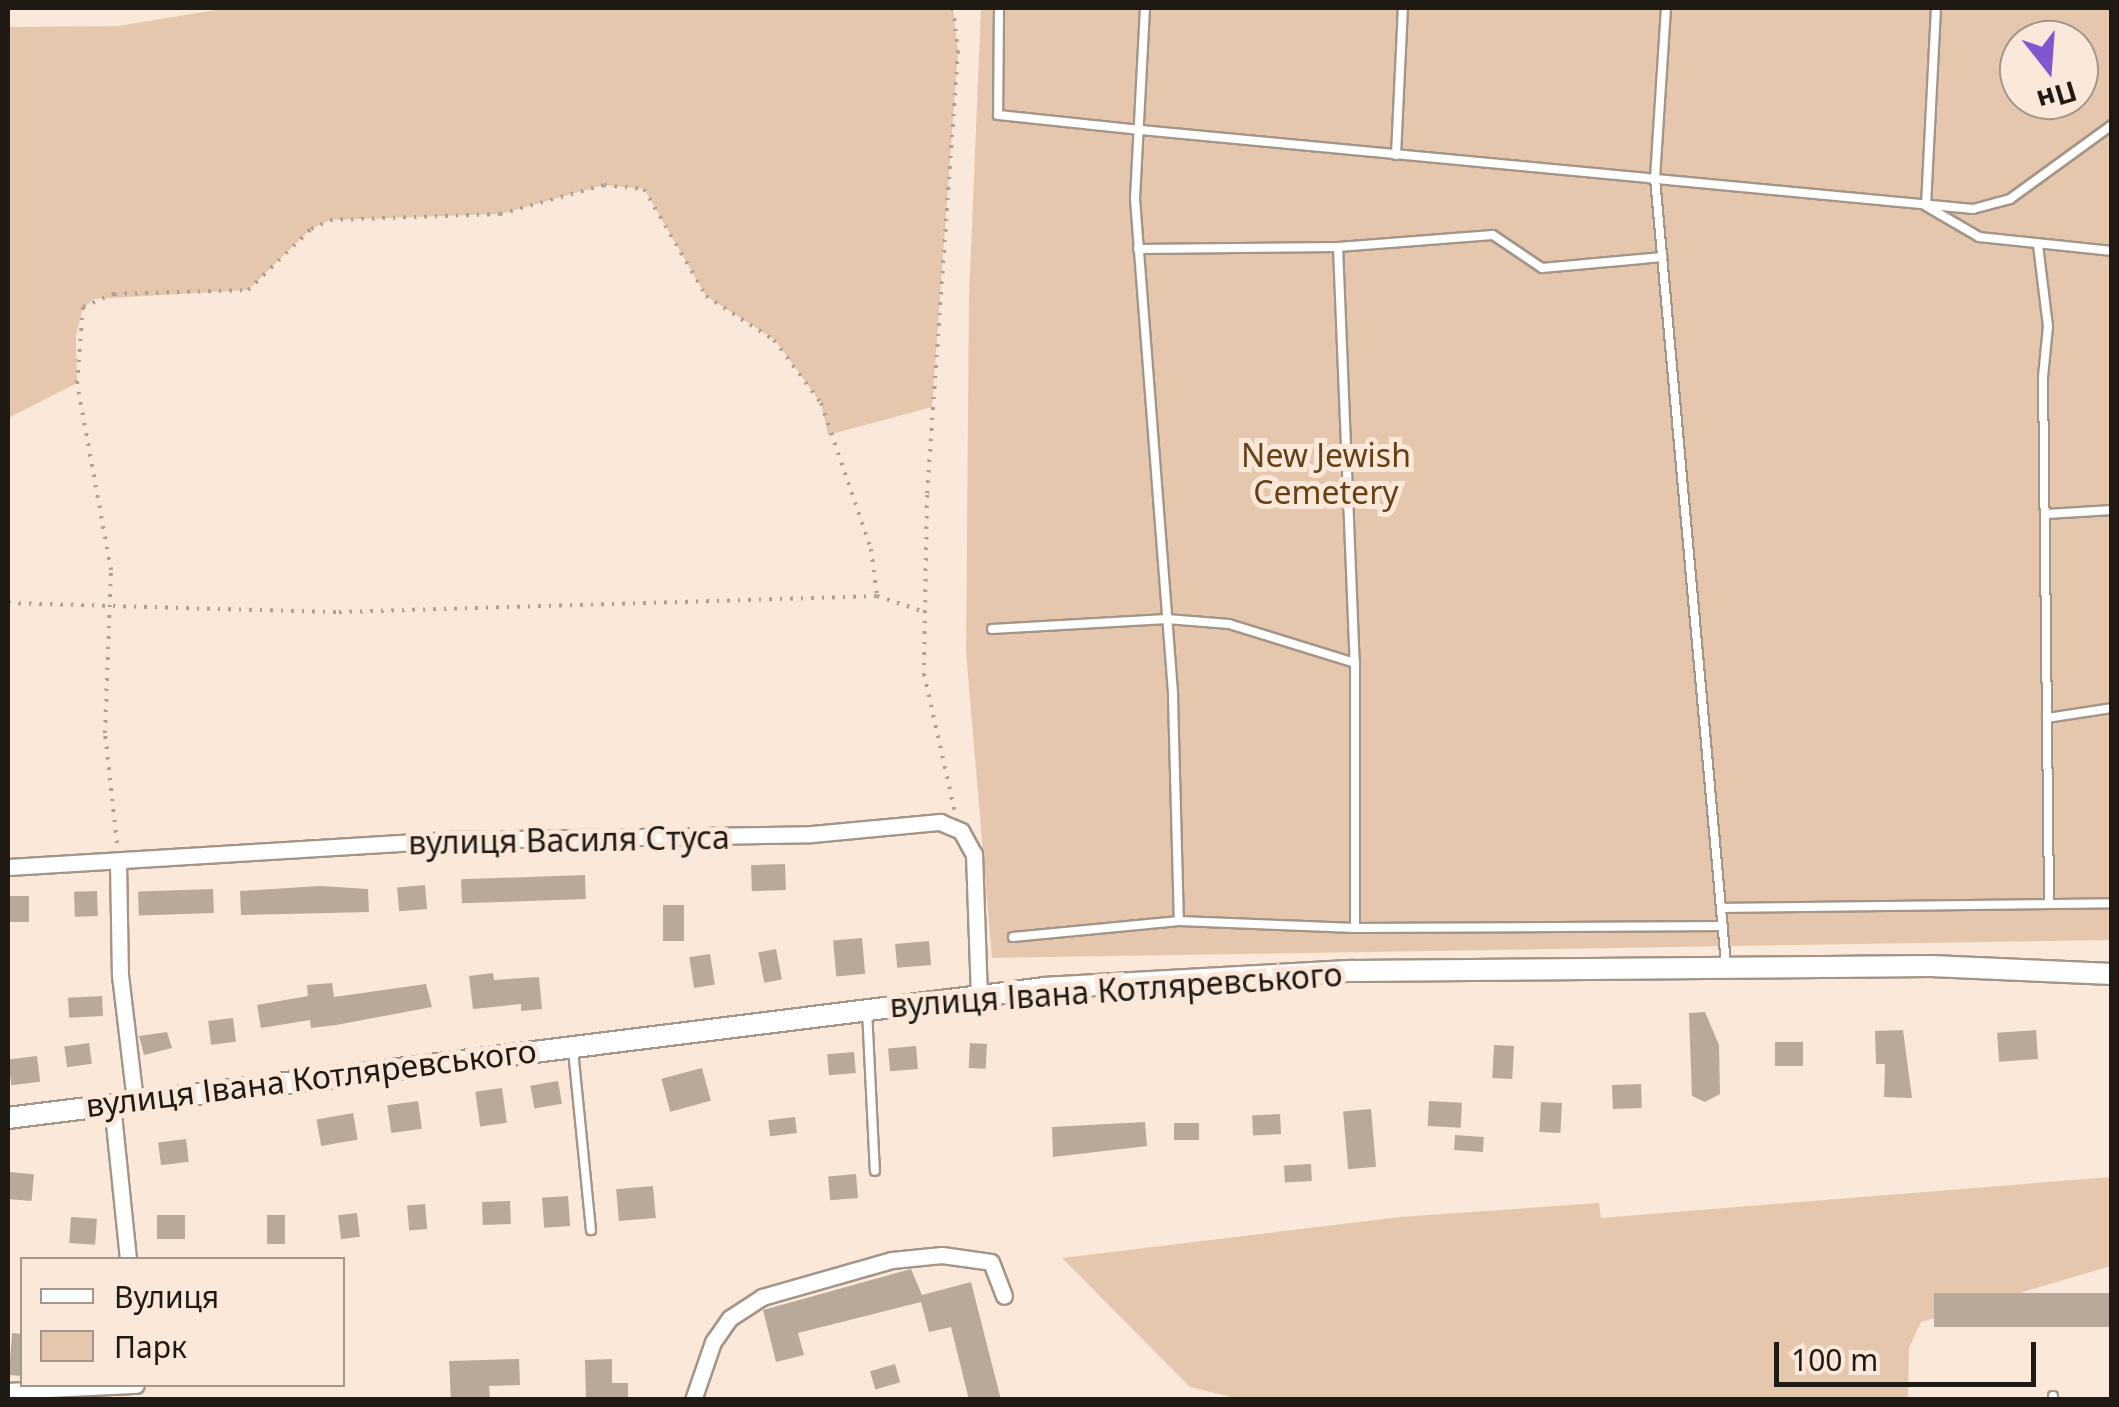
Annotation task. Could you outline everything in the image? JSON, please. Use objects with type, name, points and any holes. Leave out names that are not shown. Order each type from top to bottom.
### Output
[{"type":"street","name":"вулиця Василя Стуса","points":[[8,867],[449,840],[812,834],[940,822],[960,831]]},
{"type":"street","points":[[960,831],[974,854],[978,882],[979,996]]},
{"type":"street","points":[[118,862],[120,975],[135,1100]]},
{"type":"street","name":"вулиця Івана Котляревського","points":[[8,1118],[572,1044],[979,996],[1352,971],[1726,968],[2112,974]]},
{"type":"street","points":[[112,1104],[128,1257]]},
{"type":"street","points":[[693,1400],[713,1342],[730,1318],[762,1297],[892,1260],[942,1255],[990,1262],[1004,1296]]},
{"type":"street","points":[[8,1391],[93,1387]]},
{"type":"lane","points":[[999,8],[998,114],[1141,130],[1926,206],[1998,205],[2112,125]]},
{"type":"lane","points":[[1145,8],[1138,249],[1168,619],[1179,921]]},
{"type":"lane","points":[[1396,155],[1403,8]]},
{"type":"lane","points":[[1666,8],[1656,178],[1726,968]]},
{"type":"lane","points":[[1926,206],[1936,8]]},
{"type":"lane","points":[[1926,206],[1980,237],[2112,251]]},
{"type":"lane","points":[[1138,249],[1338,247],[1493,235],[1542,268],[1663,257]]},
{"type":"lane","points":[[2038,244],[2048,326],[2049,902]]},
{"type":"lane","points":[[1338,247],[1355,663],[1355,928]]},
{"type":"lane","points":[[2047,514],[2112,510]]},
{"type":"lane","points":[[992,629],[1168,619],[1230,624],[1355,663]]},
{"type":"lane","points":[[2047,718],[2112,708]]},
{"type":"lane","points":[[1722,908],[2112,903]]},
{"type":"lane","points":[[1013,937],[1179,921],[1355,928],[1723,926]]},
{"type":"lane","points":[[866,1009],[876,1170]]},
{"type":"lane","points":[[572,1044],[591,1230]]},
{"type":"path","points":[[952,8],[958,52],[928,478],[924,674],[960,831]]},
{"type":"path","points":[[118,862],[105,733],[112,602],[77,383],[82,308],[114,294],[248,290],[311,229],[330,220],[500,214],[604,184],[644,189],[706,296],[774,340],[820,403],[871,549],[878,596]]},
{"type":"path","points":[[8,602],[112,602],[339,612],[878,596],[925,612]]},
{"type":"green space","points":[[228,8],[953,8],[958,51],[932,407],[828,435],[821,403],[775,340],[706,296],[644,189],[604,185],[500,214],[330,220],[311,229],[248,290],[94,299],[83,308],[76,336],[77,383],[8,418],[8,27],[118,26]]},
{"type":"green space","name":"New Jewish Cemetery","points":[[981,8],[2111,8],[2111,940],[992,958],[966,652],[969,297]]},
{"type":"green space","points":[[2111,1177],[2111,1266],[1921,1322],[1909,1348],[1908,1399],[1239,1399],[1190,1387],[1062,1258],[1400,1217],[1599,1203],[1601,1218]]},
{"type":"building","points":[[785,864],[786,890],[752,891],[751,865]]},
{"type":"building","points":[[585,875],[586,899],[462,903],[461,879]]},
{"type":"building","points":[[425,885],[427,909],[399,911],[397,887]]},
{"type":"building","points":[[320,886],[368,889],[369,912],[241,915],[240,891]]},
{"type":"building","points":[[213,889],[214,913],[139,916],[138,892]]},
{"type":"building","points":[[97,891],[98,916],[75,917],[74,892]]},
{"type":"building","points":[[10,896],[29,896],[29,922],[10,922]]},
{"type":"building","points":[[663,905],[684,905],[684,941],[663,941]]},
{"type":"building","points":[[862,938],[865,974],[836,976],[833,941]]},
{"type":"building","points":[[929,941],[931,965],[897,968],[895,944]]},
{"type":"building","points":[[776,949],[782,979],[764,983],[758,952]]},
{"type":"building","points":[[710,954],[715,985],[694,988],[689,957]]},
{"type":"building","points":[[493,973],[494,980],[539,977],[542,1009],[521,1011],[521,1004],[473,1009],[469,976]]},
{"type":"building","points":[[332,983],[334,997],[426,984],[432,1007],[336,1025],[311,1028],[310,1020],[261,1028],[257,1005],[308,996],[307,985]]},
{"type":"building","points":[[102,996],[103,1016],[69,1018],[68,998]]},
{"type":"building","points":[[1705,1012],[1719,1045],[1720,1094],[1705,1102],[1692,1096],[1689,1013]]},
{"type":"building","points":[[233,1018],[236,1042],[211,1045],[208,1021]]},
{"type":"building","points":[[1903,1030],[1912,1098],[1884,1097],[1885,1064],[1876,1064],[1875,1031]]},
{"type":"building","points":[[2036,1030],[2038,1059],[1999,1062],[1997,1033]]},
{"type":"building","points":[[167,1032],[172,1048],[144,1055],[139,1036]]},
{"type":"building","points":[[1775,1042],[1803,1042],[1803,1066],[1775,1066]]},
{"type":"building","points":[[89,1043],[92,1064],[67,1067],[64,1046]]},
{"type":"building","points":[[970,1043],[987,1044],[986,1069],[969,1068]]},
{"type":"building","points":[[1494,1045],[1514,1046],[1512,1079],[1492,1078]]},
{"type":"building","points":[[916,1046],[918,1069],[890,1071],[888,1048]]},
{"type":"building","points":[[854,1052],[856,1073],[829,1075],[827,1054]]},
{"type":"building","points":[[37,1056],[40,1082],[11,1085],[8,1060]]},
{"type":"building","points":[[702,1068],[711,1101],[670,1112],[661,1079]]},
{"type":"building","points":[[558,1081],[562,1104],[534,1109],[530,1086]]},
{"type":"building","points":[[1641,1084],[1642,1108],[1613,1109],[1612,1085]]},
{"type":"building","points":[[502,1088],[507,1123],[480,1126],[475,1092]]},
{"type":"building","points":[[418,1101],[422,1129],[391,1133],[387,1105]]},
{"type":"building","points":[[1429,1101],[1462,1103],[1461,1128],[1428,1126]]},
{"type":"building","points":[[1541,1102],[1562,1103],[1560,1133],[1539,1132]]},
{"type":"building","points":[[1371,1109],[1376,1167],[1348,1169],[1343,1111]]},
{"type":"building","points":[[353,1113],[358,1140],[321,1146],[317,1119]]},
{"type":"building","points":[[1280,1114],[1281,1134],[1253,1135],[1252,1115]]},
{"type":"building","points":[[795,1117],[797,1133],[770,1136],[768,1120]]},
{"type":"building","points":[[1145,1122],[1147,1146],[1053,1157],[1052,1127]]},
{"type":"building","points":[[1174,1123],[1199,1123],[1199,1140],[1174,1140]]},
{"type":"building","points":[[1455,1135],[1484,1137],[1483,1152],[1454,1150]]},
{"type":"building","points":[[186,1139],[189,1162],[161,1165],[158,1142]]},
{"type":"building","points":[[1311,1164],[1312,1181],[1285,1182],[1284,1165]]},
{"type":"building","points":[[9,1172],[34,1174],[32,1201],[8,1199]]},
{"type":"building","points":[[856,1174],[858,1198],[830,1200],[828,1176]]},
{"type":"building","points":[[653,1186],[656,1218],[619,1221],[616,1189]]},
{"type":"building","points":[[568,1196],[570,1226],[544,1228],[542,1198]]},
{"type":"building","points":[[510,1201],[511,1224],[483,1225],[482,1202]]},
{"type":"building","points":[[425,1204],[427,1229],[409,1230],[407,1206]]},
{"type":"building","points":[[357,1213],[360,1237],[341,1239],[338,1215]]},
{"type":"building","points":[[157,1215],[185,1215],[185,1239],[157,1239]]},
{"type":"building","points":[[267,1215],[285,1215],[285,1244],[267,1244]]},
{"type":"building","points":[[71,1217],[97,1219],[95,1245],[69,1243]]},
{"type":"building","points":[[911,1269],[922,1295],[971,1282],[1001,1400],[969,1400],[951,1327],[929,1332],[921,1302],[798,1333],[804,1355],[776,1362],[763,1310]]},
{"type":"building","points":[[1934,1293],[2112,1293],[2112,1327],[1934,1327]]},
{"type":"building","points":[[12,1333],[20,1334],[20,1376],[9,1375]]},
{"type":"building","points":[[519,1359],[520,1385],[489,1386],[490,1400],[451,1400],[449,1361]]},
{"type":"building","points":[[612,1359],[612,1383],[628,1383],[628,1400],[586,1400],[585,1360]]},
{"type":"building","points":[[895,1364],[900,1382],[875,1389],[870,1371]]}]
